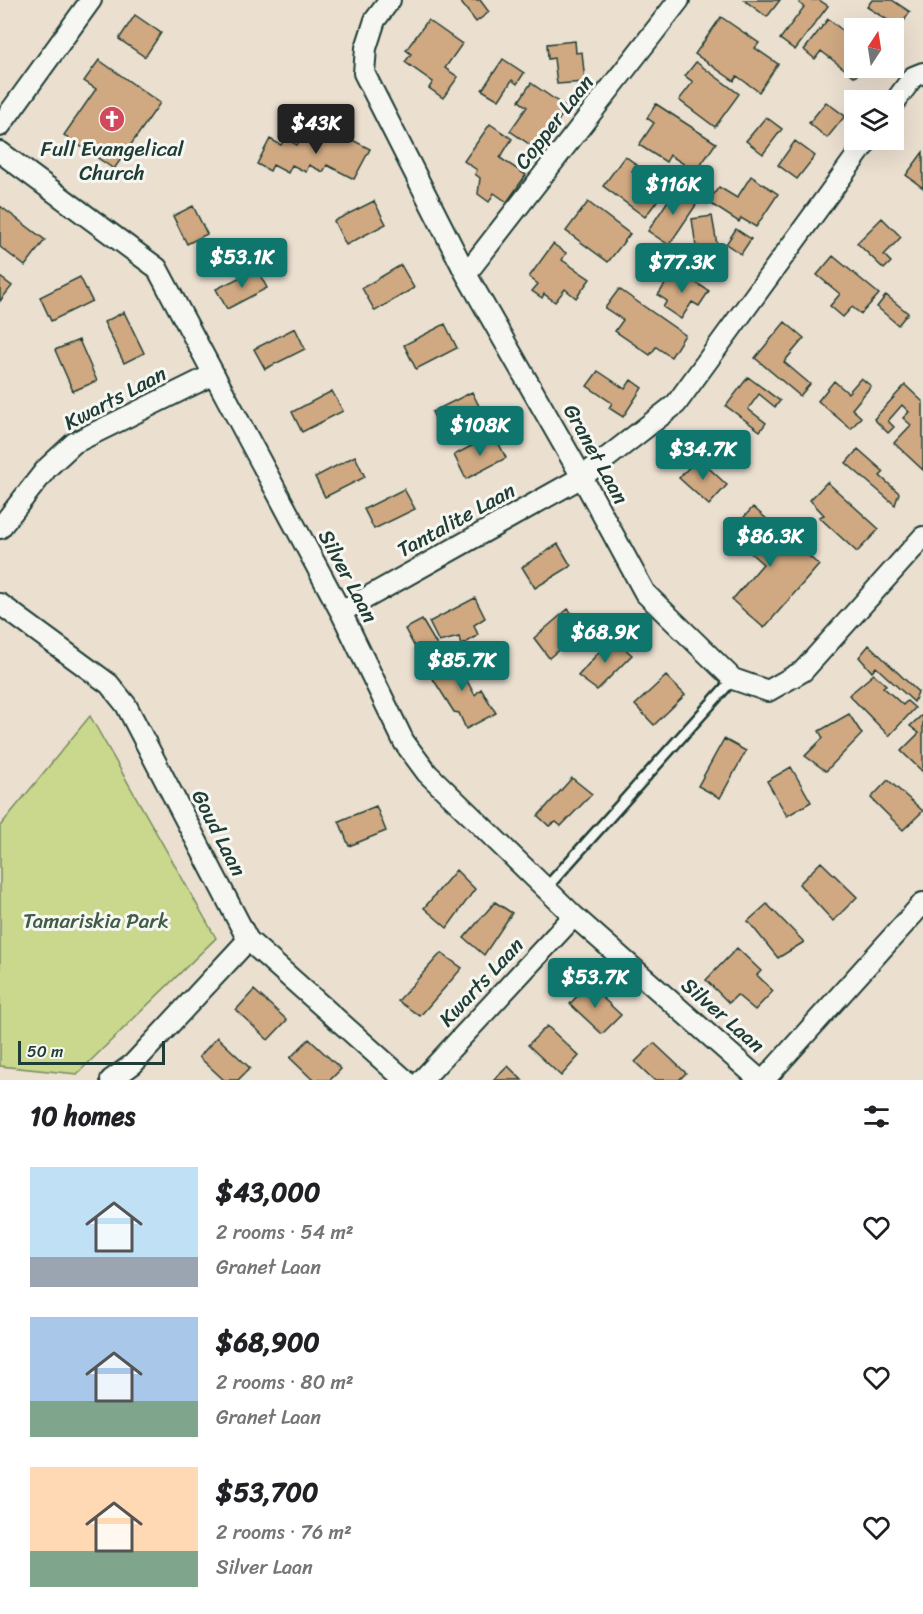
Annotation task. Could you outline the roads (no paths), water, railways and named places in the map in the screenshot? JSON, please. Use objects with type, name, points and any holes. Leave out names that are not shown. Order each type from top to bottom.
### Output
[{"type":"street","points":[[0,126],[91,0]]},
{"type":"street","name":"Granet Laan","points":[[390,0],[375,20],[366,48],[364,74],[466,274],[582,477],[645,593],[733,679],[768,691],[803,671],[923,537]]},
{"type":"street","name":"Copper Laan","points":[[466,274],[679,0]]},
{"type":"street","points":[[904,90],[913,77],[923,73]]},
{"type":"street","name":"Tantalite Laan","points":[[341,612],[582,477],[676,404],[861,150]]},
{"type":"street","name":"Silver Laan","points":[[0,152],[157,268],[212,375],[341,612],[404,742],[427,773],[574,916],[762,1080]]},
{"type":"street","name":"Kwarts Laan","points":[[0,528],[47,468],[74,443],[212,375]]},
{"type":"street","name":"Goud Laan","points":[[0,604],[109,684],[126,705],[248,940],[405,1080]]},
{"type":"street","points":[[762,1080],[923,903]]},
{"type":"street","name":"Kwarts Laan","points":[[422,1080],[574,916]]},
{"type":"street","points":[[111,1080],[133,1064],[248,940]]},
{"type":"lane","points":[[546,888],[733,679]]},
{"type":"place","name":"Full Evangelical Church","points":[[112,119]]},
{"type":"park label","name":"Tamariskia Park","points":[[96,921]]}]
